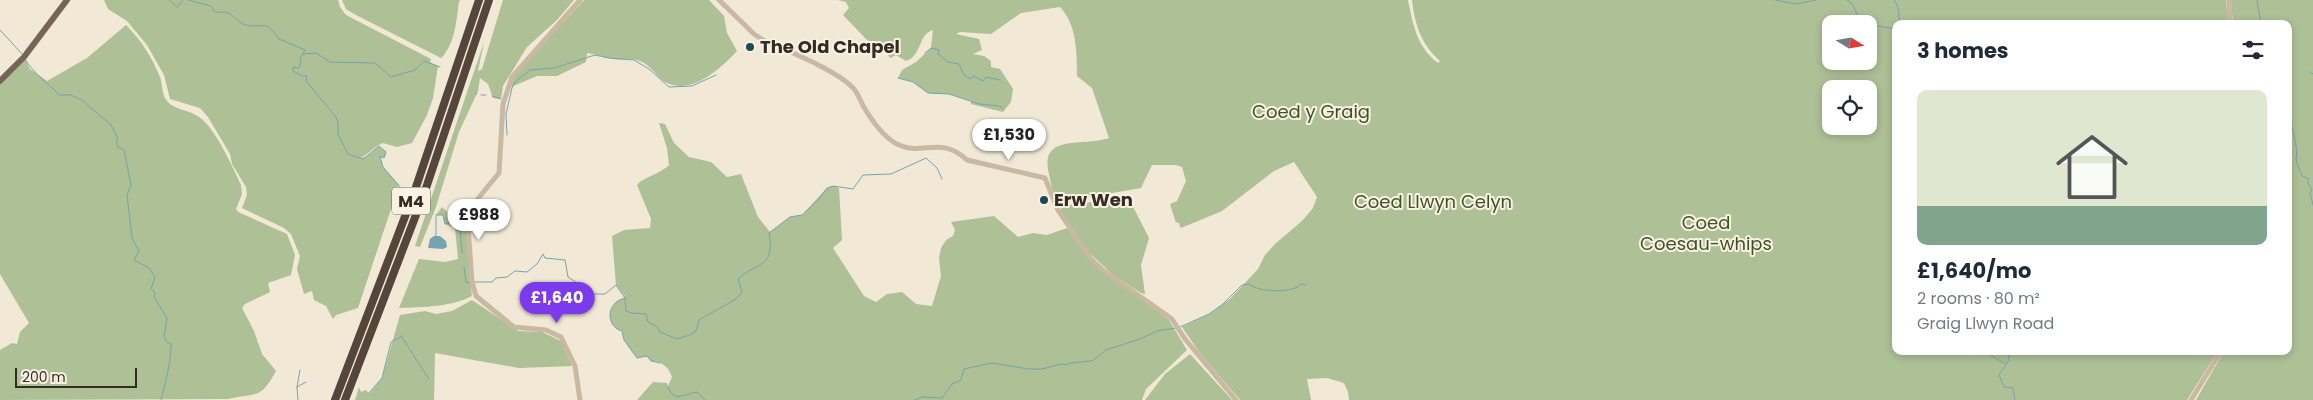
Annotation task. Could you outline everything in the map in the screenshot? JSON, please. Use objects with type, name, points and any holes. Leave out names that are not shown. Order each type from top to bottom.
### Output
[{"type":"highway","name":"M4","points":[[335,400],[414,193],[479,0]]},
{"type":"highway","name":"M4","points":[[345,400],[424,194],[489,0]]},
{"type":"main road","points":[[0,81],[20,61],[67,0]]},
{"type":"street","points":[[580,0],[512,77],[503,104],[499,173],[467,212],[472,282],[476,296],[514,327],[546,330],[561,337],[575,366],[580,400]]},
{"type":"street","points":[[719,0],[754,34],[763,40],[836,74],[854,89],[865,109],[886,136],[900,146],[946,147],[958,151],[967,160],[1045,178],[1061,217],[1091,259],[1104,271],[1172,320],[1185,339],[1236,400]]},
{"type":"street","points":[[2229,0],[2230,20]]},
{"type":"street","points":[[2191,400],[2219,355]]},
{"type":"green space","points":[[104,0],[338,0],[340,7],[346,15],[431,59],[430,62],[438,66],[433,98],[427,115],[412,143],[397,147],[383,143],[359,158],[366,157],[379,146],[386,152],[384,158],[380,157],[383,167],[399,185],[358,308],[336,315],[333,319],[326,306],[314,300],[312,291],[304,294],[297,269],[300,256],[291,234],[284,228],[242,208],[247,195],[246,187],[232,164],[230,154],[208,117],[200,108],[170,99],[164,75],[147,45],[127,21],[108,9]]},
{"type":"green space","points":[[342,0],[459,0],[452,39],[446,53],[441,58],[354,14],[346,9]]},
{"type":"green space","points":[[503,0],[574,0],[557,20],[527,47],[503,86],[501,99],[493,98],[488,84],[480,78],[478,91],[459,132],[436,207],[420,247],[415,246],[484,42],[478,71],[482,69]]},
{"type":"green space","points":[[584,0],[709,0],[724,16],[727,33],[737,51],[715,72],[696,83],[687,85],[677,86],[667,83],[647,65],[639,61],[587,53],[586,62],[557,76],[537,76],[511,87],[515,75]]},
{"type":"green space","points":[[838,0],[1408,0],[1417,35],[1425,50],[1438,63],[1440,61],[1433,55],[1420,34],[1412,0],[2226,0],[2228,20],[1892,20],[1892,355],[2215,355],[2187,400],[1349,400],[1344,383],[1327,378],[1307,379],[1311,400],[1240,400],[1199,352],[1182,327],[1209,314],[1230,299],[1258,269],[1265,255],[1275,244],[1302,221],[1313,208],[1317,197],[1294,162],[1274,171],[1222,211],[1181,228],[1178,222],[1176,223],[1170,204],[1177,201],[1186,181],[1182,167],[1176,165],[1152,165],[1141,188],[1059,202],[1053,193],[1049,174],[1048,161],[1050,152],[1066,144],[1109,138],[1092,88],[1077,76],[1073,31],[1066,14],[1060,7],[1021,13],[991,34],[960,32],[956,34],[979,39],[982,50],[973,54],[984,56],[991,61],[991,67],[1000,69],[1013,89],[1011,102],[1003,112],[971,104],[971,101],[949,94],[928,93],[913,82],[898,78],[902,70],[916,62],[931,48],[933,30],[925,36],[915,55],[906,61],[896,55],[890,58],[883,49],[867,40],[843,15],[849,8],[846,2]]},
{"type":"green space","points":[[2231,0],[2313,0],[2313,400],[2196,400],[2222,355],[2292,355],[2292,20],[2233,20]]},
{"type":"green space","points":[[126,25],[146,49],[160,77],[166,99],[171,105],[199,117],[217,139],[241,185],[242,194],[236,209],[238,212],[287,234],[295,255],[291,275],[268,283],[270,292],[245,304],[242,308],[254,331],[262,354],[276,371],[262,391],[252,395],[228,399],[0,400],[0,350],[12,343],[17,344],[20,332],[29,323],[0,274],[0,83],[25,59],[30,69],[47,81],[87,58]]},
{"type":"green space","points":[[659,123],[665,124],[674,143],[689,157],[711,162],[727,177],[741,174],[758,217],[770,232],[790,217],[802,215],[827,188],[833,186],[839,188],[842,240],[833,248],[864,296],[876,302],[887,294],[902,292],[916,304],[932,306],[941,276],[939,258],[941,248],[946,240],[953,236],[955,230],[951,222],[994,216],[1018,237],[1033,233],[1047,235],[1067,228],[1089,259],[1169,320],[1187,350],[1146,389],[1142,400],[637,400],[653,382],[667,383],[668,386],[672,377],[669,370],[661,363],[651,361],[647,356],[637,358],[624,340],[622,331],[614,327],[610,319],[613,306],[625,296],[616,285],[612,236],[624,230],[650,228],[651,219],[637,185],[669,165],[667,148]]},
{"type":"green space","points":[[1128,197],[1149,238],[1141,265],[1145,294],[1113,275],[1085,249],[1060,211],[1062,206]]},
{"type":"green space","points":[[442,207],[459,224],[465,225],[471,241],[469,270],[472,296],[446,304],[399,308],[419,259],[445,262],[458,259],[455,228],[445,224],[443,215],[436,215]]},
{"type":"green space","points":[[472,300],[518,331],[542,332],[561,341],[572,366],[519,368],[435,353],[434,400],[355,400],[359,387],[361,392],[366,390],[369,394],[382,378],[400,315],[425,311],[436,314],[452,311]]},
{"type":"green space","points":[[1190,354],[1232,400],[1145,400],[1165,374]]},
{"type":"water","points":[[434,236],[440,236],[446,241],[447,247],[443,249],[428,248],[430,239]]},
{"type":"waterway","points":[[169,0],[177,7],[183,0]]},
{"type":"waterway","points":[[188,0],[211,6],[215,12],[228,13],[244,24],[267,26],[279,39],[305,50],[300,59],[299,68],[293,67],[293,71],[302,76],[307,76],[306,81],[336,117],[338,134],[348,154],[363,159],[379,146],[386,152],[384,158],[380,156],[383,167],[401,188]]},
{"type":"waterway","points":[[1775,0],[1796,4],[1816,0]]},
{"type":"waterway","points":[[1847,0],[1853,5],[1858,17],[1877,26],[1892,28]]},
{"type":"waterway","points":[[1894,0],[1898,7],[1900,20]]},
{"type":"waterway","points":[[2257,0],[2260,20]]},
{"type":"waterway","points":[[0,30],[23,55]]},
{"type":"waterway","points":[[925,53],[931,48],[939,50],[938,54],[948,62],[959,64],[964,75],[971,79],[973,76],[983,81],[986,77],[1000,80]]},
{"type":"waterway","points":[[303,54],[316,53],[330,62],[375,63],[391,77],[415,70],[424,61],[440,67]]},
{"type":"waterway","points":[[507,135],[506,114],[512,88],[514,83],[530,70],[554,68],[595,55],[634,60],[649,69],[669,87],[692,86],[716,75]]},
{"type":"waterway","points":[[25,59],[37,74],[59,95],[71,95],[83,101],[111,125],[118,139],[116,142],[118,147],[124,150],[131,185],[127,195],[132,238],[139,251],[134,260],[149,268],[155,277],[151,289],[155,292],[154,297],[167,318],[164,337],[171,344],[169,366],[161,400]]},
{"type":"waterway","points":[[898,78],[913,82],[928,93],[949,94],[979,104],[1000,106],[1003,109]]},
{"type":"waterway","points":[[481,95],[486,95]]},
{"type":"waterway","points":[[492,96],[501,99]]},
{"type":"waterway","points":[[2292,127],[2297,151],[2296,160],[2302,176],[2308,178],[2308,183],[2312,190],[2310,193],[2313,205]]},
{"type":"waterway","points":[[625,298],[626,311],[646,314],[648,322],[657,327],[660,332],[677,339],[690,335],[696,331],[699,320],[736,299],[742,292],[738,279],[763,263],[770,253],[769,233],[790,217],[802,215],[818,200],[827,188],[833,186],[853,189],[863,175],[891,174],[926,158],[937,168],[942,179]]},
{"type":"waterway","points":[[436,236],[436,215],[443,215],[445,224],[456,222],[460,230],[462,253]]},
{"type":"waterway","points":[[474,282],[492,282],[496,278],[507,277],[515,271],[527,272],[537,264],[543,254],[545,258],[565,260],[568,277],[594,294],[605,294],[616,285],[625,298],[619,300],[611,309],[610,318],[614,326],[622,331],[624,340],[637,358],[647,356],[651,361],[660,363]]},
{"type":"waterway","points":[[464,267],[466,282],[470,283]]},
{"type":"waterway","points":[[1180,327],[1209,314],[1223,304],[1242,285],[1249,284],[1260,289],[1275,291],[1291,289],[1301,284],[1306,285]]},
{"type":"waterway","points":[[915,400],[922,397],[942,398],[952,384],[961,380],[964,369],[992,363],[1028,369],[1042,369],[1061,364],[1068,365],[1069,363],[1092,361],[1106,350],[1140,339],[1157,331],[1176,328]]},
{"type":"waterway","points":[[368,394],[382,378],[391,342],[402,336]]},
{"type":"waterway","points":[[402,337],[428,378]]},
{"type":"waterway","points":[[1990,355],[2006,364]]},
{"type":"waterway","points":[[2008,355],[2009,360],[1999,375],[2004,387],[2013,388],[2015,400]]},
{"type":"waterway","points":[[297,387],[300,370]]},
{"type":"waterway","points":[[298,400],[297,387],[306,382]]},
{"type":"waterway","points":[[668,387],[672,394],[677,397],[697,392],[705,400]]},
{"type":"place","name":"The Old Chapel","points":[[750,47]]},
{"type":"place","name":"Erw Wen","points":[[1044,200]]},
{"type":"park label","name":"Coed y Graig","points":[[1311,112]]},
{"type":"park label","name":"Coed Llwyn Celyn","points":[[1433,202]]},
{"type":"park label","name":"Coed Coesau-whips","points":[[1706,233]]}]
